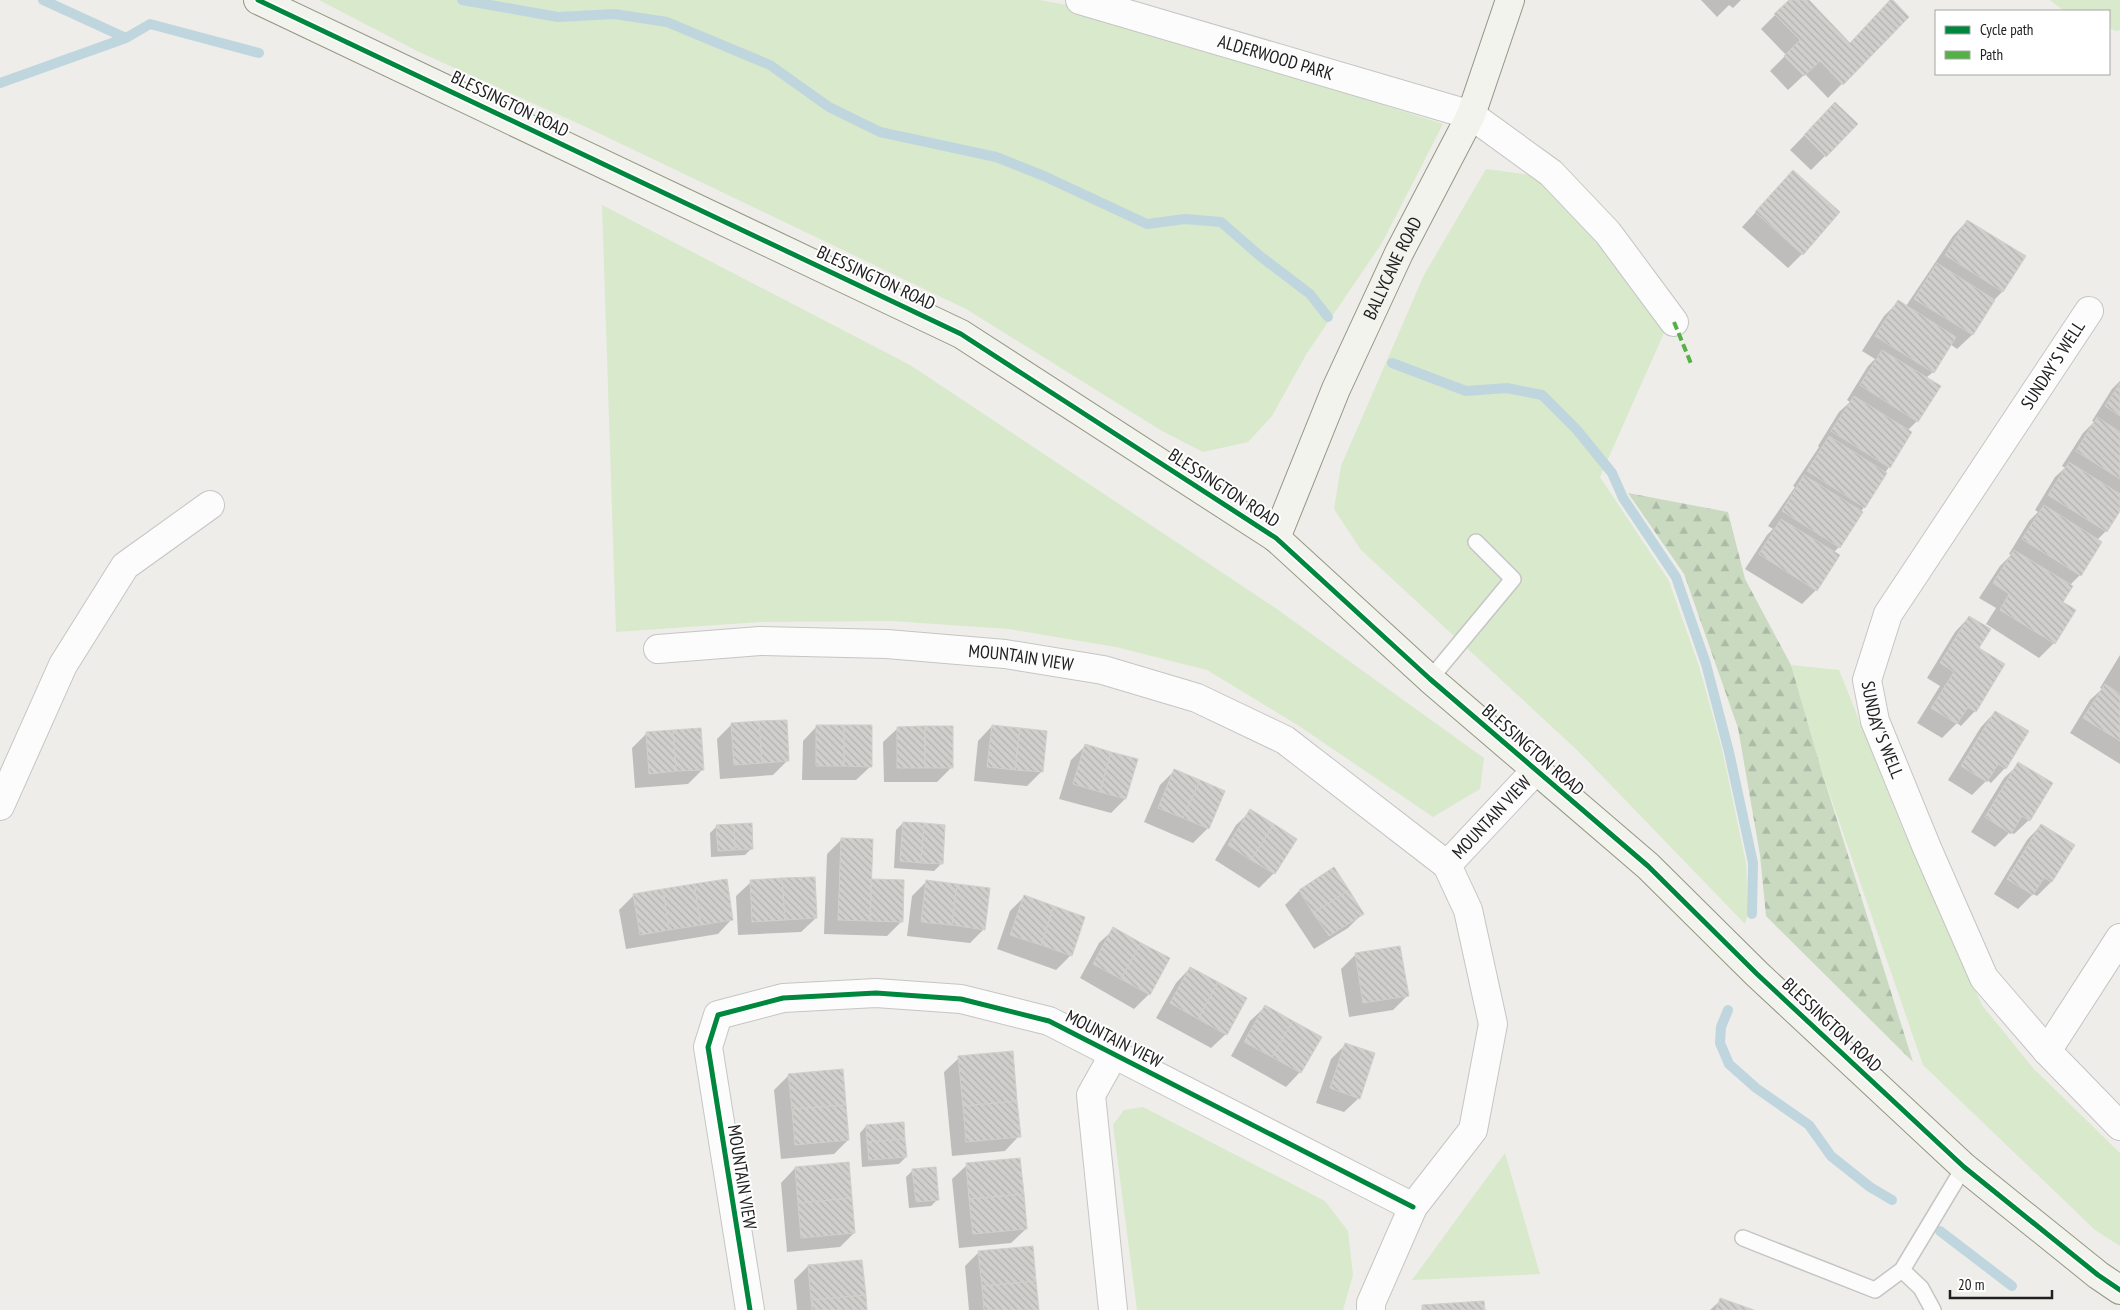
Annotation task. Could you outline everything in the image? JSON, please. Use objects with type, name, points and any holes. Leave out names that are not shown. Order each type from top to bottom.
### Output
[{"type":"main road","name":"BLESSINGTON ROAD","points":[[258,0],[961,334],[1276,538],[1430,679],[1648,866],[1757,974],[1964,1167],[2098,1275],[2120,1290]]},
{"type":"main road","name":"BALLYCANE ROAD","points":[[1276,538],[1336,389],[1399,253],[1470,115],[1510,0]]},
{"type":"street","name":"ALDERWOOD PARK","points":[[1080,0],[1470,115],[1551,173],[1608,233],[1674,322]]},
{"type":"street","name":"SUNDAY'S WELL","points":[[2089,311],[1888,614],[1867,680],[1876,721],[1927,848],[1984,978],[2047,1052],[2120,1126]]},
{"type":"street","points":[[0,806],[63,665],[125,566],[210,504]]},
{"type":"street","name":"MOUNTAIN VIEW","points":[[658,649],[760,641],[887,644],[1005,654],[1103,670],[1197,698],[1286,740],[1447,864],[1468,910],[1493,1024],[1473,1130],[1412,1207],[1371,1303],[1370,1310]]},
{"type":"street","name":"MOUNTAIN VIEW","points":[[1447,864],[1536,770]]},
{"type":"street","points":[[2047,1052],[2120,938]]},
{"type":"street","name":"MOUNTAIN VIEW","points":[[750,1310],[708,1047],[718,1015],[783,998],[876,993],[961,999],[1049,1021],[1412,1207]]},
{"type":"street","name":"MOUNTAIN VIEW","points":[[1113,1310],[1091,1095],[1114,1054]]},
{"type":"lane","points":[[1430,679],[1513,579],[1476,542]]},
{"type":"lane","points":[[1743,1238],[1875,1290],[1902,1270],[1964,1167]]},
{"type":"lane","points":[[1902,1270],[1920,1288],[1933,1310]]},
{"type":"green space","points":[[319,0],[1040,0],[1077,7],[1443,124],[1382,243],[1307,353],[1272,416],[1248,442],[1203,452],[1162,431],[966,309],[586,127],[419,52]]},
{"type":"green space","points":[[2050,0],[2120,0],[2120,30],[2116,31],[2110,28],[2110,10],[2063,10]]},
{"type":"green space","points":[[1486,169],[1548,177],[1668,324],[1600,477],[1669,581],[1699,666],[1722,749],[1746,863],[1748,914],[1745,924],[1577,750],[1361,550],[1334,509],[1341,466],[1424,275]]},
{"type":"green space","points":[[602,205],[910,365],[1274,607],[1484,758],[1480,789],[1433,817],[1296,724],[1207,670],[1116,647],[1009,629],[891,621],[760,622],[616,632]]},
{"type":"green space","points":[[1628,493],[1728,512],[1745,579],[1791,665],[1821,769],[1913,1062],[1766,916],[1760,855],[1738,728],[1684,574]]},
{"type":"green space","points":[[1791,665],[1839,670],[1901,825],[1982,1005],[2033,1068],[2120,1153],[2120,1246],[2095,1230],[1923,1065],[1821,769]]},
{"type":"green space","points":[[1143,1107],[1325,1201],[1348,1231],[1353,1275],[1343,1310],[1137,1310],[1113,1125],[1124,1110]]},
{"type":"green space","points":[[1505,1153],[1540,1274],[1412,1280]]},
{"type":"building","points":[[1789,0],[1809,0],[1850,43],[1890,0],[1893,0],[1909,17],[1843,85],[1820,61],[1804,76],[1784,56],[1800,40],[1774,14]]},
{"type":"building","points":[[1835,102],[1858,124],[1826,157],[1804,135]]},
{"type":"building","points":[[1793,170],[1840,212],[1803,255],[1755,212]]},
{"type":"building","points":[[1967,220],[2026,256],[2003,292],[1945,255]]},
{"type":"building","points":[[1937,263],[1995,300],[1973,335],[1914,299]]},
{"type":"building","points":[[1898,300],[1956,337],[1934,373],[1875,336]]},
{"type":"building","points":[[1882,350],[1941,386],[1918,422],[1860,385]]},
{"type":"building","points":[[2120,383],[2120,416],[2105,406]]},
{"type":"building","points":[[1854,396],[1912,432],[1890,468],[1831,431]]},
{"type":"building","points":[[2097,417],[2120,432],[2120,479],[2076,451]]},
{"type":"building","points":[[1829,436],[1887,473],[1865,508],[1807,471]]},
{"type":"building","points":[[2069,462],[2120,494],[2120,511],[2107,532],[2048,495]]},
{"type":"building","points":[[1804,475],[1863,512],[1840,548],[1782,511]]},
{"type":"building","points":[[2044,505],[2102,542],[2081,576],[2022,539]]},
{"type":"building","points":[[1781,519],[1840,555],[1817,591],[1759,554]]},
{"type":"building","points":[[2014,550],[2073,586],[2063,602],[2076,610],[2055,644],[2000,610],[2009,594],[1993,583]]},
{"type":"building","points":[[1969,616],[1991,629],[1979,648],[2005,664],[1976,712],[1968,707],[1957,724],[1931,708],[1954,672],[1940,663]]},
{"type":"building","points":[[2105,684],[2120,694],[2120,741],[2083,718]]},
{"type":"building","points":[[1995,711],[2029,731],[2006,769],[1998,764],[1987,782],[1961,766]]},
{"type":"building","points":[[787,720],[789,761],[762,763],[759,721]]},
{"type":"building","points":[[759,721],[762,763],[734,765],[731,723]]},
{"type":"building","points":[[816,725],[844,725],[844,766],[816,766]]},
{"type":"building","points":[[844,725],[872,725],[872,767],[844,766]]},
{"type":"building","points":[[992,725],[1020,728],[1015,770],[987,767]]},
{"type":"building","points":[[925,726],[925,768],[897,768],[897,727]]},
{"type":"building","points":[[925,726],[953,726],[953,768],[925,768]]},
{"type":"building","points":[[701,728],[704,770],[676,771],[673,730]]},
{"type":"building","points":[[1020,728],[1047,731],[1043,772],[1015,770]]},
{"type":"building","points":[[673,730],[676,771],[649,774],[646,732]]},
{"type":"building","points":[[1085,744],[1111,752],[1100,792],[1073,784]]},
{"type":"building","points":[[1111,752],[1138,759],[1126,799],[1100,792]]},
{"type":"building","points":[[2018,762],[2053,783],[2030,821],[2022,816],[2011,834],[1985,817]]},
{"type":"building","points":[[1174,769],[1200,780],[1183,818],[1158,808]]},
{"type":"building","points":[[1200,780],[1225,791],[1209,829],[1183,818]]},
{"type":"building","points":[[1250,809],[1274,824],[1251,860],[1228,845]]},
{"type":"building","points":[[903,822],[924,823],[921,863],[900,861]]},
{"type":"building","points":[[752,823],[753,849],[735,850],[734,824]]},
{"type":"building","points":[[924,823],[945,825],[943,864],[921,863]]},
{"type":"building","points":[[734,824],[735,850],[718,851],[716,825]]},
{"type":"building","points":[[1274,824],[1297,839],[1275,874],[1251,860]]},
{"type":"building","points":[[2041,824],[2075,845],[2052,882],[2044,878],[2033,895],[2007,879]]},
{"type":"building","points":[[841,838],[873,839],[870,921],[838,920]]},
{"type":"building","points":[[1334,867],[1349,890],[1313,913],[1299,890]]},
{"type":"building","points":[[815,877],[817,918],[785,920],[782,878]]},
{"type":"building","points":[[782,878],[785,920],[752,922],[750,880]]},
{"type":"building","points":[[727,879],[733,920],[701,925],[694,884]]},
{"type":"building","points":[[871,879],[904,880],[903,922],[870,921]]},
{"type":"building","points":[[926,880],[957,884],[952,925],[921,922]]},
{"type":"building","points":[[694,884],[701,925],[669,930],[663,889]]},
{"type":"building","points":[[957,884],[990,888],[985,930],[952,925]]},
{"type":"building","points":[[663,889],[669,930],[640,935],[633,894]]},
{"type":"building","points":[[1349,890],[1364,914],[1329,936],[1313,913]]},
{"type":"building","points":[[1024,895],[1054,906],[1041,945],[1010,935]]},
{"type":"building","points":[[1054,906],[1085,917],[1072,956],[1041,945]]},
{"type":"building","points":[[1113,927],[1141,943],[1121,979],[1093,964]]},
{"type":"building","points":[[1141,943],[1170,958],[1150,995],[1121,979]]},
{"type":"building","points":[[1400,946],[1409,996],[1363,1003],[1355,953]]},
{"type":"building","points":[[1190,967],[1218,982],[1198,1019],[1170,1003]]},
{"type":"building","points":[[1218,982],[1247,998],[1227,1035],[1198,1019]]},
{"type":"building","points":[[1265,1005],[1293,1021],[1272,1057],[1244,1042]]},
{"type":"building","points":[[1293,1021],[1322,1037],[1301,1073],[1272,1057]]},
{"type":"building","points":[[1345,1043],[1375,1053],[1360,1099],[1330,1088]]},
{"type":"building","points":[[1013,1051],[1017,1101],[963,1106],[958,1056]]},
{"type":"building","points":[[843,1069],[846,1105],[792,1109],[788,1074]]},
{"type":"building","points":[[1017,1101],[1021,1137],[966,1142],[963,1106]]},
{"type":"building","points":[[846,1105],[849,1140],[795,1145],[792,1109]]},
{"type":"building","points":[[904,1122],[905,1139],[867,1142],[866,1125]]},
{"type":"building","points":[[905,1139],[907,1157],[869,1160],[867,1142]]},
{"type":"building","points":[[1020,1158],[1024,1194],[969,1199],[966,1163]]},
{"type":"building","points":[[849,1162],[852,1198],[798,1203],[795,1167]]},
{"type":"building","points":[[936,1167],[939,1200],[916,1202],[912,1169]]},
{"type":"building","points":[[1024,1194],[1027,1229],[973,1234],[969,1199]]},
{"type":"building","points":[[852,1198],[855,1233],[801,1238],[798,1203]]},
{"type":"building","points":[[1033,1246],[1036,1281],[982,1286],[978,1251]]},
{"type":"building","points":[[862,1260],[866,1295],[811,1300],[808,1265]]},
{"type":"building","points":[[1036,1281],[1039,1310],[984,1310],[982,1286]]},
{"type":"building","points":[[866,1295],[867,1310],[812,1310],[811,1300]]},
{"type":"building","points":[[1720,1298],[1754,1310],[1716,1310]]},
{"type":"building","points":[[1484,1301],[1485,1310],[1422,1310],[1422,1305]]},
{"type":"waterway","points":[[43,0],[126,38],[150,24],[259,53]]},
{"type":"waterway","points":[[462,0],[558,17],[614,14],[667,22],[770,65],[829,107],[880,132],[996,157],[1044,176],[1147,224],[1185,219],[1221,222],[1260,256],[1310,294],[1328,317]]},
{"type":"waterway","points":[[0,83],[126,38]]},
{"type":"waterway","points":[[1392,363],[1466,391],[1507,388],[1542,395],[1577,430],[1612,473],[1623,498],[1676,577],[1706,664],[1729,752],[1753,863],[1752,914]]},
{"type":"waterway","points":[[1728,1010],[1721,1027],[1720,1043],[1729,1064],[1756,1088],[1809,1125],[1831,1156],[1870,1187],[1892,1200]]},
{"type":"waterway","points":[[1940,1231],[2012,1286]]},
{"type":"marked path","points":[[1674,322],[1692,366]]},
{"type":"cycle path","points":[[258,0],[961,334],[1276,538],[1430,679],[1648,866],[1757,974],[1964,1167],[2098,1275],[2120,1290]]},
{"type":"cycle path","points":[[750,1310],[708,1047],[718,1015],[783,998],[876,993],[961,999],[1049,1021],[1413,1207]]}]
